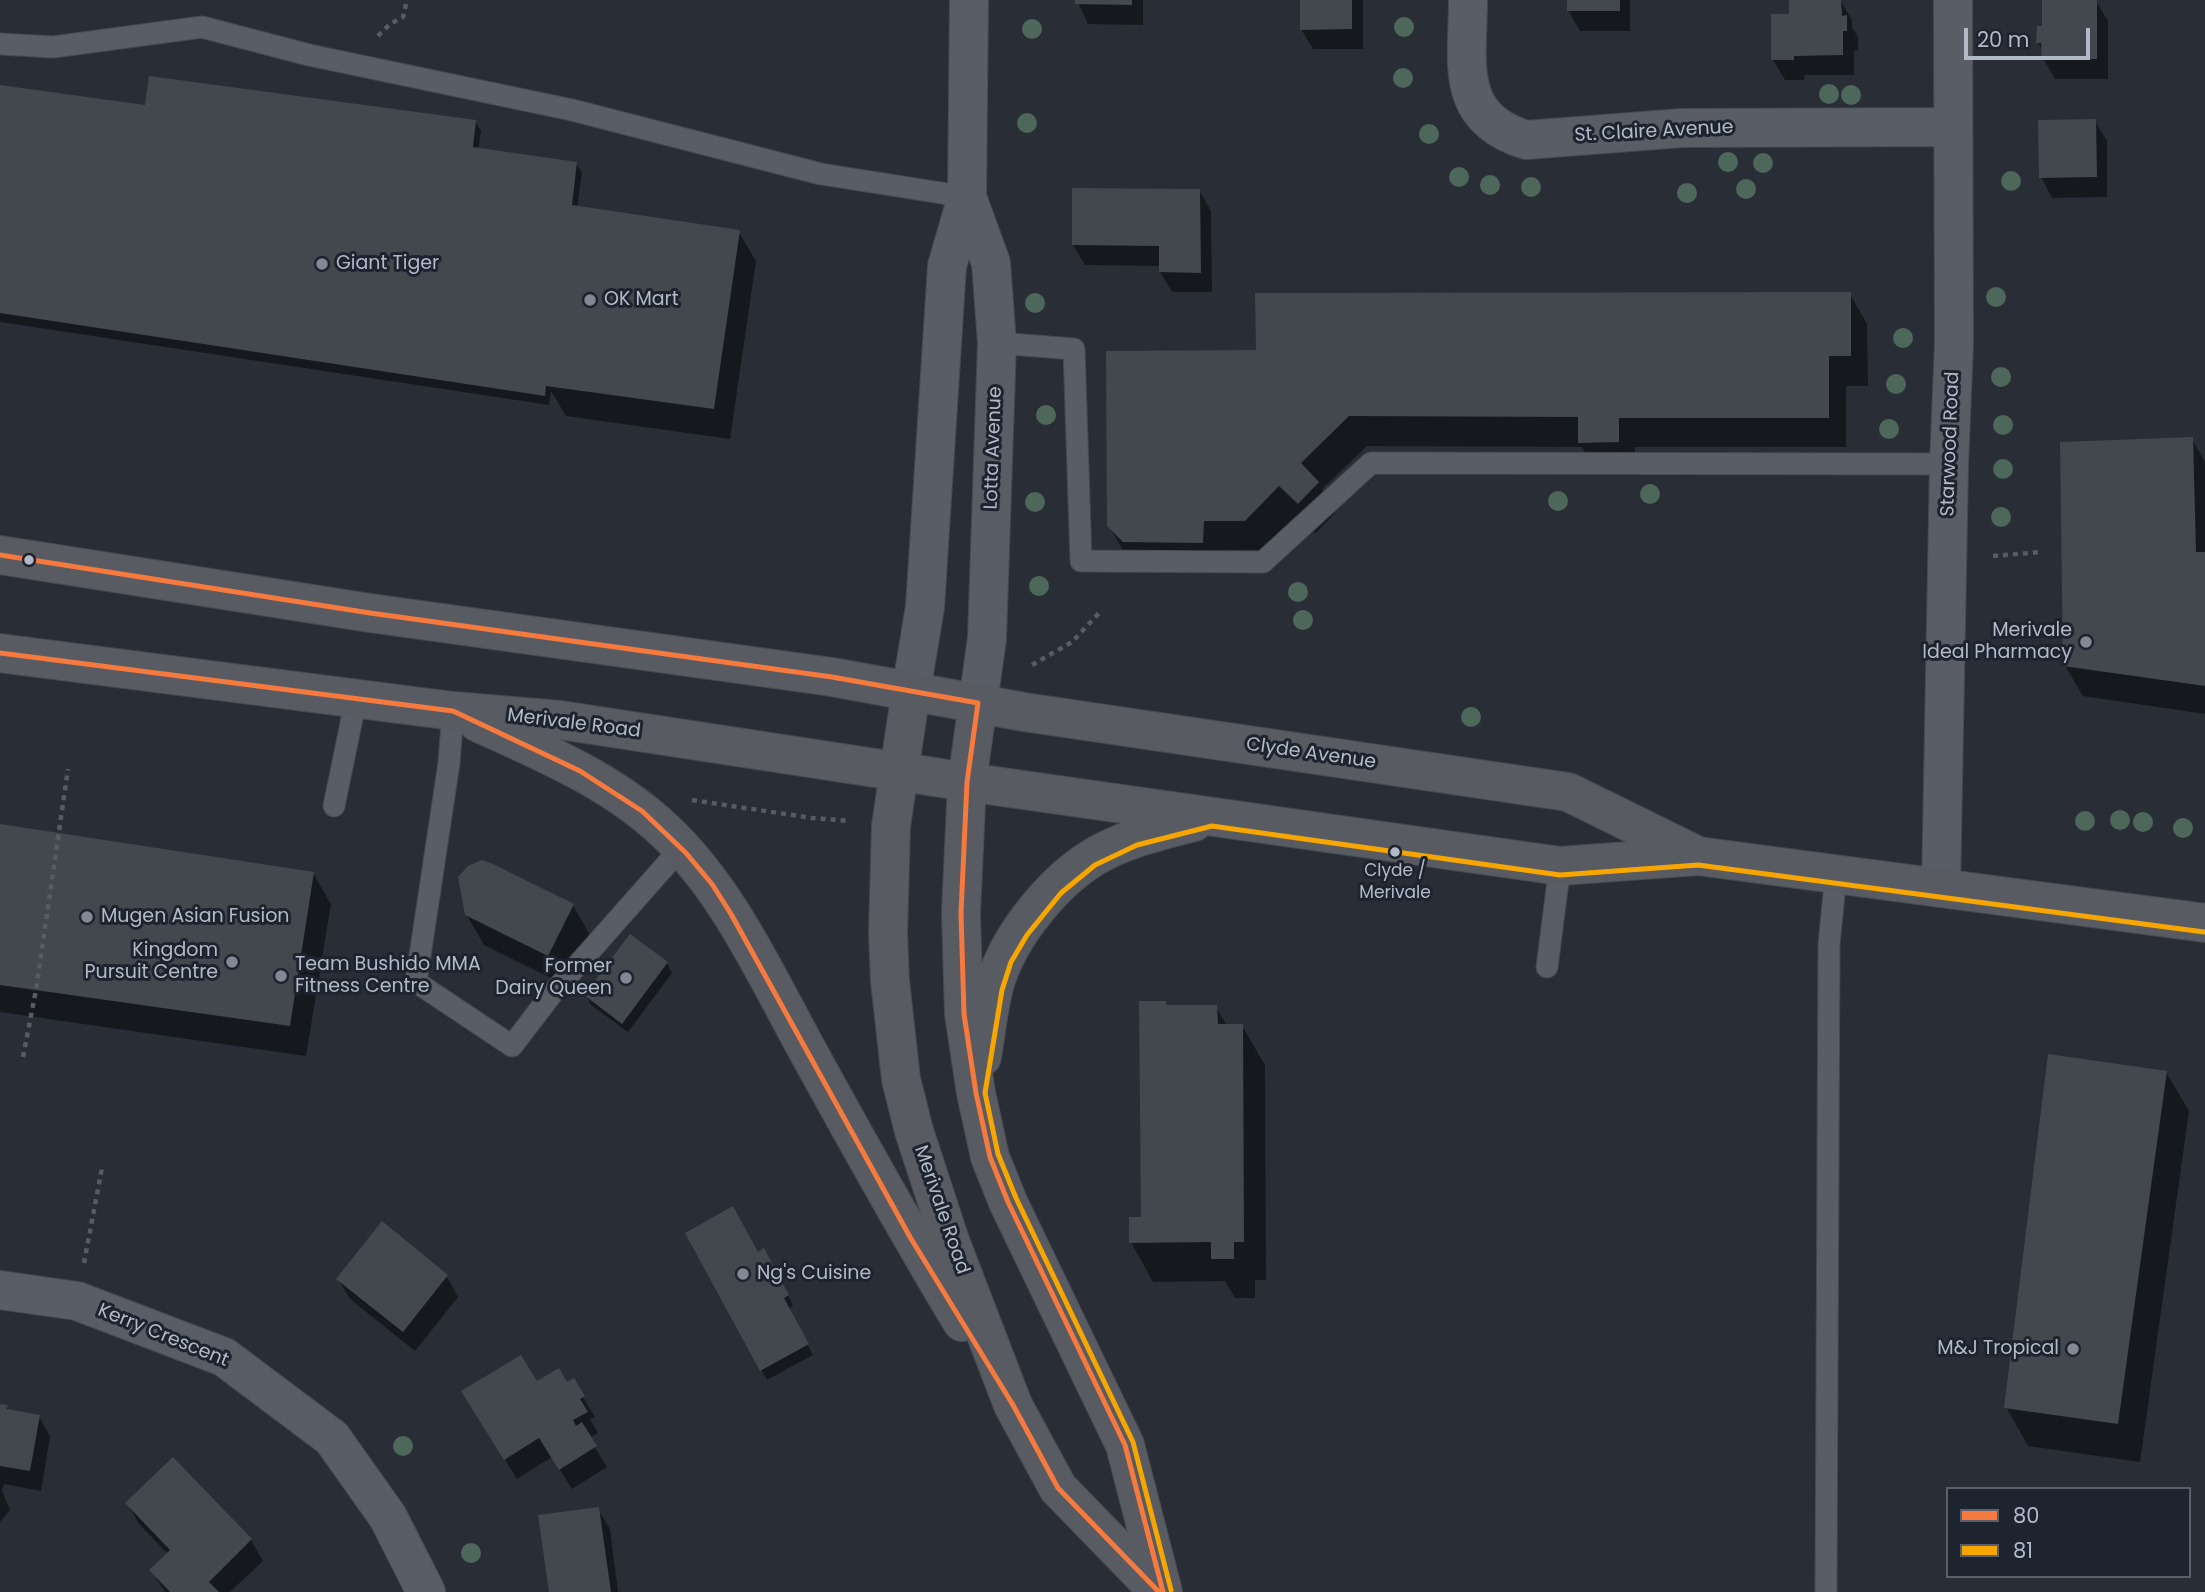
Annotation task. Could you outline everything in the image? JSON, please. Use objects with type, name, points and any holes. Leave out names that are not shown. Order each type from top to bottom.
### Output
[{"type":"main road","points":[[0,555],[370,613],[832,677],[911,691]]},
{"type":"main road","name":"Merivale Road","points":[[0,653],[453,711],[560,720],[898,770]]},
{"type":"main road","name":"Clyde Avenue","points":[[911,691],[1024,712],[1568,792],[1698,856]]},
{"type":"main road","name":"Merivale Road","points":[[911,691],[891,825],[888,934],[890,981],[901,1079],[914,1131],[943,1219],[1013,1405],[1058,1488],[1161,1592]]},
{"type":"main road","name":"Merivale Road","points":[[978,703],[967,782],[961,913],[964,1014],[976,1093],[990,1157],[1008,1202],[1125,1445],[1161,1592]]},
{"type":"main road","points":[[453,711],[608,787],[642,811],[681,848],[712,884],[910,1237],[1013,1405]]},
{"type":"main road","name":"Clyde Avenue","points":[[898,770],[1560,866],[1698,856],[2205,923]]},
{"type":"main road","points":[[976,1093],[993,988],[1003,958],[1020,930],[1047,897],[1071,872],[1111,847],[1134,837],[1212,817]]},
{"type":"street","name":"Lotta Avenue","points":[[911,691],[925,607],[947,266],[967,197],[969,0]]},
{"type":"street","name":"St. Claire Avenue","points":[[1468,0],[1469,87],[1478,110],[1505,133],[1526,140],[1682,128],[1953,127]]},
{"type":"street","name":"Starwood Road","points":[[1941,888],[1949,464],[1954,344],[1953,0]]},
{"type":"street","name":"Lotta Avenue","points":[[967,197],[990,263],[997,343],[988,638],[978,703]]},
{"type":"street","name":"Kerry Crescent","points":[[0,1290],[77,1301],[224,1357],[332,1438],[388,1517],[426,1592]]},
{"type":"lane","points":[[0,44],[53,47],[202,27],[350,64],[572,110],[821,174],[967,197]]},
{"type":"lane","points":[[997,343],[1074,349],[1081,561],[1263,562],[1371,463],[1949,464]]},
{"type":"lane","points":[[334,806],[356,699]]},
{"type":"lane","points":[[453,711],[449,763],[416,982],[512,1046],[551,995],[681,848]]},
{"type":"lane","points":[[1547,967],[1560,866]]},
{"type":"lane","points":[[1826,1592],[1829,944],[1836,874]]},
{"type":"path","points":[[350,64],[390,23],[403,17],[407,0]]},
{"type":"path","points":[[1993,556],[2042,552]]},
{"type":"path","points":[[1032,665],[1072,642],[1101,611]]},
{"type":"path","points":[[23,1057],[36,990],[68,769]]},
{"type":"path","points":[[680,797],[812,818],[855,821]]},
{"type":"path","points":[[77,1301],[102,1168]]},
{"type":"building","points":[[1075,0],[1132,0],[1132,5],[1075,4]]},
{"type":"building","points":[[1300,0],[1352,0],[1352,29],[1300,30]]},
{"type":"building","points":[[1567,0],[1620,0],[1620,11],[1567,11]]},
{"type":"building","points":[[1789,0],[1841,0],[1842,16],[1847,15],[1847,31],[1843,31],[1843,55],[1794,56],[1794,60],[1771,60],[1771,14],[1789,14]]},
{"type":"building","points":[[2042,0],[2097,0],[2097,59],[2042,59],[2041,43],[2036,43],[2037,26],[2042,26]]},
{"type":"building","name":"Giant Tiger","points":[[149,76],[476,120],[473,147],[577,162],[572,205],[740,230],[714,409],[546,386],[545,396],[0,313],[0,85],[145,105]]},
{"type":"building","points":[[2096,119],[2097,177],[2039,178],[2038,120]]},
{"type":"building","points":[[1072,188],[1200,189],[1201,273],[1159,272],[1159,246],[1072,245]]},
{"type":"building","points":[[1851,292],[1851,356],[1829,356],[1829,418],[1619,418],[1619,442],[1578,443],[1578,417],[1349,416],[1301,463],[1319,482],[1298,504],[1279,486],[1245,521],[1204,521],[1203,543],[1123,542],[1107,526],[1106,351],[1256,350],[1255,293]]},
{"type":"building","points":[[2193,437],[2196,552],[2205,552],[2205,686],[2063,666],[2060,442]]},
{"type":"building","points":[[0,824],[314,872],[290,1026],[0,985]]},
{"type":"building","points":[[482,860],[574,904],[548,956],[465,915],[458,877],[468,866]]},
{"type":"building","name":"Former Dairy Queen","points":[[630,934],[668,962],[622,1024],[584,995]]},
{"type":"building","points":[[1139,1001],[1166,1001],[1166,1005],[1217,1005],[1218,1024],[1243,1024],[1244,1242],[1234,1242],[1234,1259],[1211,1259],[1211,1242],[1129,1243],[1129,1217],[1141,1217]]},
{"type":"building","points":[[2048,1054],[2167,1071],[2118,1424],[2004,1408]]},
{"type":"building","name":"Ng's Cuisine","points":[[733,1206],[758,1252],[764,1248],[789,1295],[784,1298],[809,1344],[760,1371],[685,1233]]},
{"type":"building","points":[[382,1221],[448,1275],[403,1332],[336,1279]]},
{"type":"building","points":[[521,1355],[537,1381],[559,1368],[567,1382],[574,1378],[585,1396],[580,1399],[588,1412],[573,1420],[576,1426],[582,1422],[597,1446],[559,1470],[539,1438],[504,1460],[461,1391]]},
{"type":"building","points":[[0,1404],[8,1405],[7,1409],[40,1415],[30,1471],[0,1466]]},
{"type":"building","points":[[173,1457],[252,1539],[209,1582],[219,1592],[170,1592],[149,1570],[170,1550],[125,1503]]},
{"type":"building","points":[[599,1507],[611,1592],[549,1592],[538,1515]]},
{"type":"transit line","name":"80","points":[[0,555],[370,613],[832,677],[978,703]]},
{"type":"transit line","name":"80","points":[[0,653],[453,711],[580,771],[642,811],[686,853],[712,884],[731,914],[910,1237],[1013,1405],[1058,1488],[1159,1592]]},
{"type":"transit line","name":"80","points":[[978,703],[967,782],[961,913],[964,1014],[976,1093],[990,1157],[1008,1202],[1125,1445],[1163,1592]]},
{"type":"transit line","name":"81","points":[[1171,1590],[1133,1442],[1016,1198],[998,1154],[985,1093],[1002,990],[1011,962],[1027,935],[1061,893],[1095,865],[1137,845],[1212,826],[1560,875],[1698,865],[2204,932]]},
{"type":"place","name":"Giant Tiger","points":[[322,264]]},
{"type":"place","name":"OK Mart","points":[[590,300]]},
{"type":"place","name":"Merivale Ideal Pharmacy","points":[[2086,642]]},
{"type":"place","name":"Clyde / Merivale","points":[[1395,852]]},
{"type":"place","name":"Mugen Asian Fusion","points":[[87,917]]},
{"type":"place","name":"Kingdom Pursuit Centre","points":[[232,962]]},
{"type":"place","name":"Team Bushido MMA Fitness Centre","points":[[281,976]]},
{"type":"place","name":"Former Dairy Queen","points":[[626,978]]},
{"type":"place","name":"Ng's Cuisine","points":[[743,1274]]},
{"type":"place","name":"M&J Tropical","points":[[2073,1349]]}]
